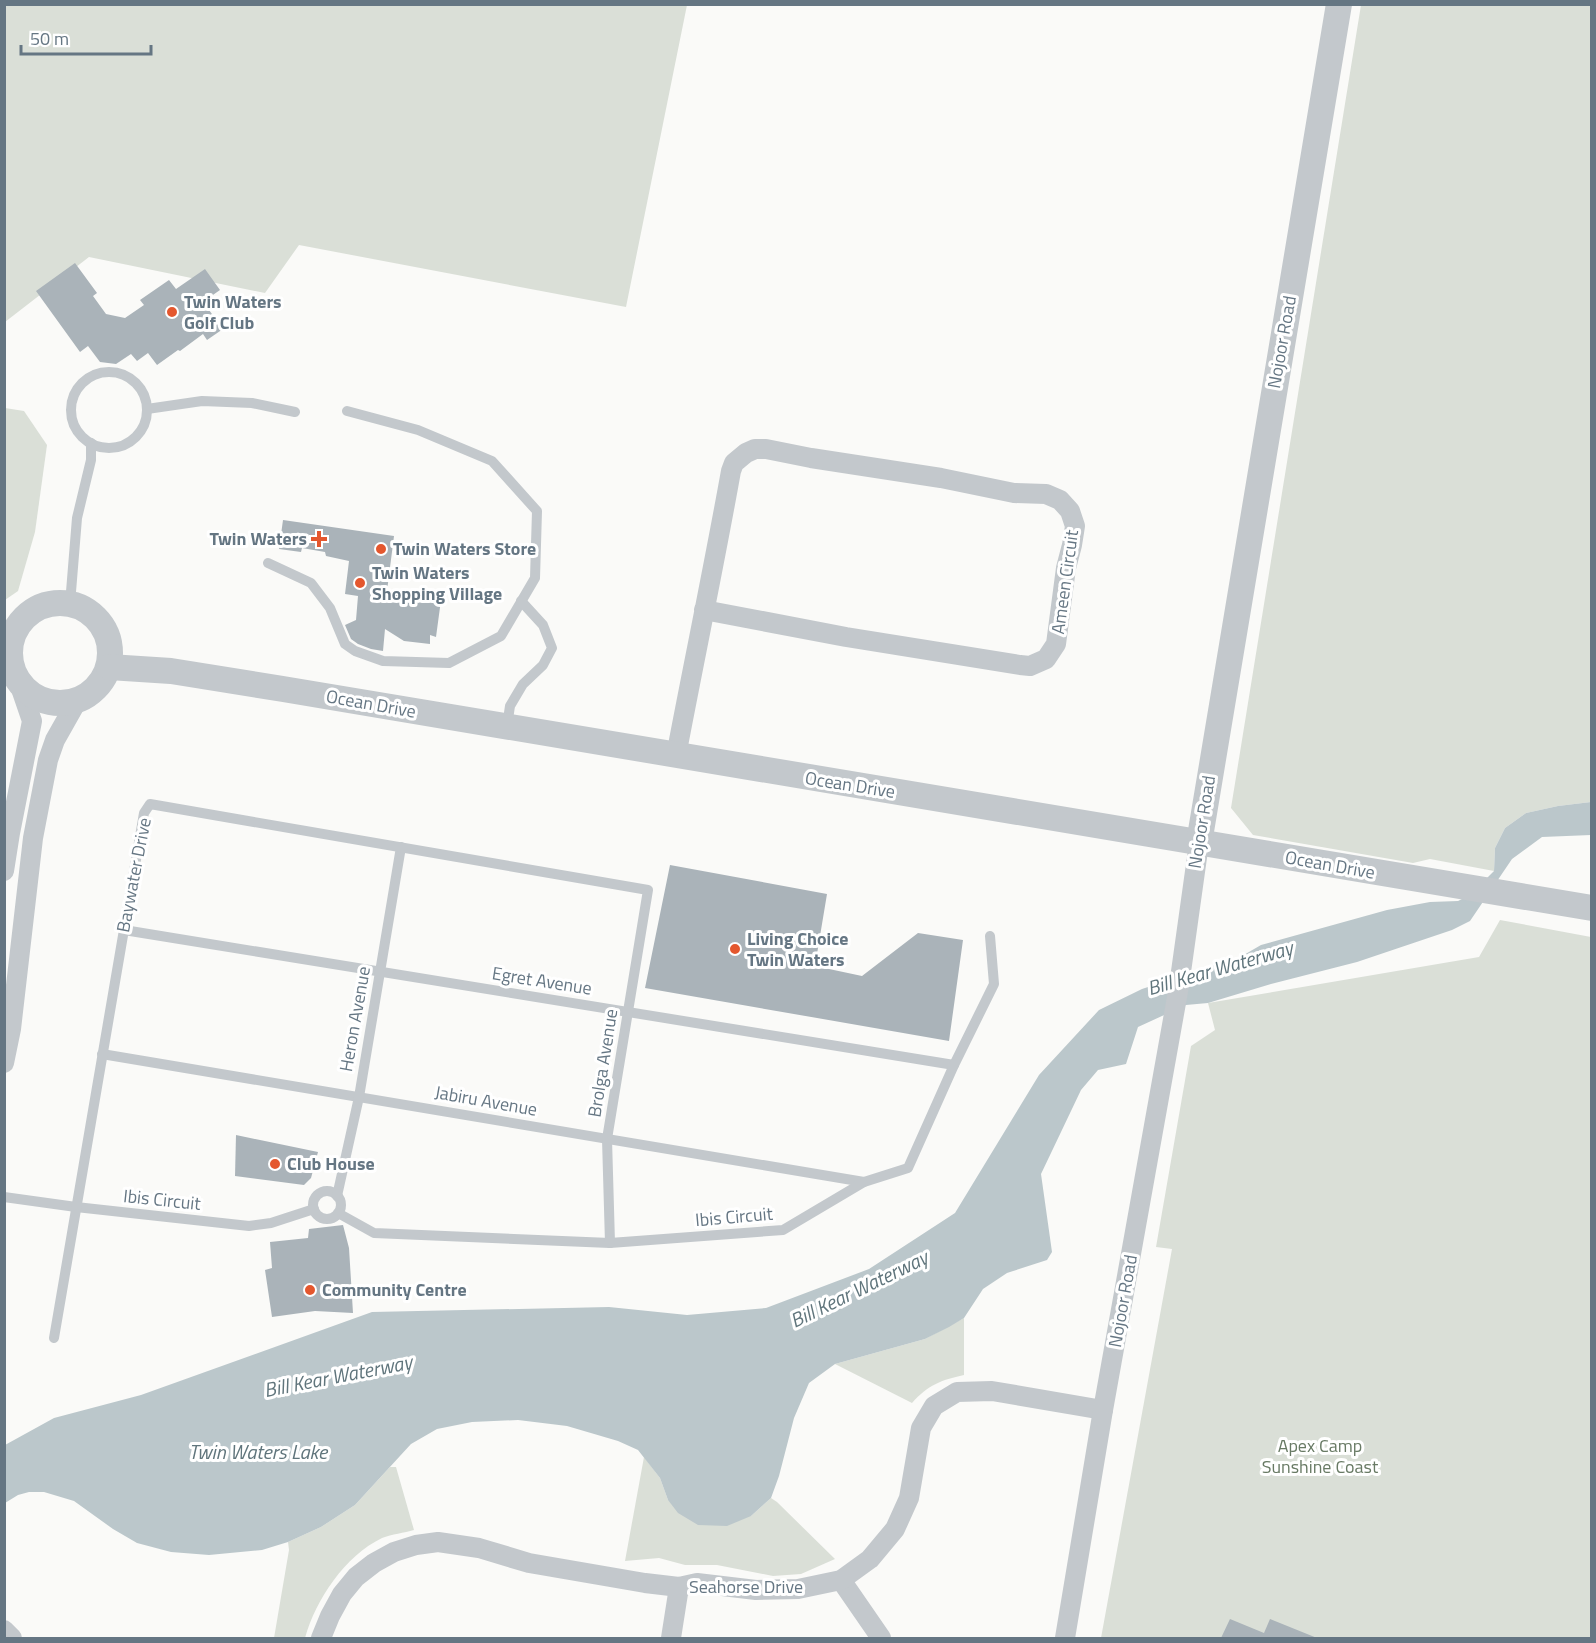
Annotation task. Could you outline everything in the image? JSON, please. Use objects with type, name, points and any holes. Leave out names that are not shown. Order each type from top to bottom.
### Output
[{"type":"street","name":"Nojoor Road","points":[[1065,1638],[1103,1410],[1179,987],[1199,843],[1339,4]]},
{"type":"street","name":"Ameen Circuit","points":[[676,756],[704,610],[715,562],[731,471],[734,463],[740,457],[755,449],[766,449],[941,478],[1014,493],[1046,494],[1060,500],[1074,519],[1074,534],[1066,568],[1056,644],[1046,658],[1030,666],[846,637],[704,610]]},
{"type":"street","points":[[4,871],[7,832],[32,721],[7,651],[13,635],[22,620],[36,609],[52,604],[70,604],[85,610],[98,620],[107,634],[110,650],[109,667],[102,681],[91,693],[77,700],[55,703],[34,696],[18,680]]},
{"type":"street","name":"Ocean Drive","points":[[109,667],[171,671],[1592,908]]},
{"type":"street","points":[[4,1063],[33,838],[48,760],[55,740],[77,700]]},
{"type":"street","points":[[7,832],[33,838]]},
{"type":"street","name":"Seahorse Drive","points":[[321,1638],[342,1594],[356,1577],[374,1563],[394,1552],[416,1545],[438,1542],[479,1548],[529,1563],[679,1587],[697,1583],[756,1590],[798,1589],[841,1580],[870,1559],[895,1529],[909,1498],[921,1428],[934,1406],[957,1392],[992,1391],[1103,1410]]},
{"type":"street","points":[[841,1580],[881,1638]]},
{"type":"street","points":[[671,1638],[679,1587]]},
{"type":"street","points":[[4,1630],[12,1638]]},
{"type":"lane","points":[[109,372],[128,377],[136,383],[146,400],[147,410],[146,420],[137,436],[120,447],[110,448],[90,443],[76,429],[71,411],[72,401],[82,384],[90,378],[109,372]]},
{"type":"lane","points":[[147,410],[202,401],[252,403],[296,412]]},
{"type":"lane","points":[[268,563],[311,583],[330,608],[345,644],[355,651],[383,661],[449,663],[501,636],[535,578],[537,511],[492,461],[418,430],[348,411]]},
{"type":"lane","points":[[70,604],[77,518],[91,460],[90,443]]},
{"type":"lane","points":[[507,727],[510,706],[523,684],[543,665],[552,648],[543,625],[521,601]]},
{"type":"lane","name":"Baywater Drive","points":[[54,1338],[144,813],[150,804],[648,890]]},
{"type":"lane","name":"Heron Avenue","points":[[337,1196],[359,1097],[401,847]]},
{"type":"lane","name":"Brolga Avenue","points":[[610,1243],[607,1138],[648,890]]},
{"type":"lane","name":"Egret Avenue","points":[[124,930],[954,1065]]},
{"type":"lane","name":"Ibis Circuit","points":[[338,1213],[374,1233],[610,1243],[783,1230],[864,1182],[908,1168],[954,1065],[994,984],[990,936]]},
{"type":"lane","name":"Jabiru Avenue","points":[[102,1054],[864,1182]]},
{"type":"lane","points":[[327,1191],[337,1196],[340,1203],[335,1216],[325,1218],[318,1216],[314,1209],[314,1200],[320,1193],[327,1191]]},
{"type":"lane","name":"Ibis Circuit","points":[[4,1197],[249,1226],[271,1223],[314,1209]]},
{"type":"green space","name":"Twin Waters Golf Club","points":[[4,5],[687,5],[626,307],[299,245],[265,293],[89,257],[5,322]]},
{"type":"green space","points":[[1361,5],[1591,5],[1591,802],[1526,813],[1505,828],[1495,848],[1494,871],[1430,859],[1413,863],[1253,835],[1231,808]]},
{"type":"green space","points":[[5,408],[24,411],[47,445],[35,532],[18,591],[5,600]]},
{"type":"green space","name":"Apex Camp Sunshine Coast","points":[[1500,920],[1591,937],[1591,1638],[1101,1638],[1172,1249],[1156,1247],[1191,1046],[1215,1030],[1208,1003],[1479,957]]},
{"type":"green space","points":[[964,1318],[964,1375],[935,1384],[912,1403],[835,1364],[925,1339]]},
{"type":"green space","points":[[644,1457],[660,1478],[668,1500],[751,1516],[771,1498],[835,1559],[801,1574],[773,1576],[717,1565],[685,1565],[659,1558],[625,1561]]},
{"type":"green space","points":[[390,1467],[396,1467],[414,1530],[382,1538],[344,1567],[316,1608],[305,1638],[274,1638],[289,1550],[288,1542],[321,1527],[355,1505]]},
{"type":"water","name":"Twin Waters Lake","points":[[1591,802],[1591,835],[1542,837],[1512,859],[1470,921],[1452,930],[1357,962],[1208,1003],[1186,1005],[1138,1027],[1126,1064],[1098,1070],[1081,1090],[1041,1174],[1052,1252],[1047,1260],[1007,1273],[983,1289],[964,1318],[949,1327],[925,1339],[835,1364],[809,1383],[794,1418],[771,1498],[751,1516],[727,1526],[698,1525],[678,1513],[668,1500],[660,1478],[638,1450],[618,1441],[567,1426],[518,1420],[472,1422],[437,1429],[411,1444],[355,1505],[321,1527],[288,1542],[262,1550],[209,1555],[171,1552],[137,1543],[74,1501],[44,1492],[18,1495],[5,1503],[5,1445],[54,1418],[141,1395],[372,1312],[609,1307],[687,1315],[766,1308],[869,1269],[955,1213],[1039,1075],[1099,1010],[1142,989],[1242,956],[1261,945],[1387,910],[1430,902],[1458,901],[1470,895],[1494,871],[1495,848],[1505,828],[1526,813]]},
{"type":"building","name":"Twin Waters Golf Club","points":[[75,263],[97,293],[93,296],[106,314],[125,318],[144,305],[140,300],[169,280],[176,289],[205,269],[220,290],[210,297],[215,305],[209,310],[223,329],[207,340],[203,334],[157,365],[148,353],[137,361],[131,354],[116,364],[100,362],[88,346],[80,352],[36,291]]},
{"type":"building","name":"Twin Waters Shopping Village","points":[[283,520],[394,536],[387,591],[441,600],[436,637],[430,635],[430,644],[404,641],[385,629],[383,651],[371,649],[351,639],[345,625],[356,620],[358,596],[345,594],[349,561],[326,556],[325,552],[302,548],[301,552],[279,549]]},
{"type":"building","name":"Living Choice Twin Waters","points":[[670,865],[827,894],[815,966],[862,976],[918,933],[963,940],[949,1041],[645,988]]},
{"type":"building","name":"Club House","points":[[236,1135],[318,1152],[311,1178],[304,1185],[235,1176]]},
{"type":"building","name":"Community Centre","points":[[343,1225],[349,1248],[353,1313],[315,1311],[272,1317],[265,1270],[272,1268],[270,1242],[308,1238],[309,1229]]},
{"type":"building","points":[[1230,1619],[1264,1633],[1270,1619],[1317,1638],[1221,1638]]},
{"type":"place","name":"Twin Waters Golf Club","points":[[172,312]]},
{"type":"place","name":"Twin Waters","points":[[319,539]]},
{"type":"place","name":"Twin Waters Store","points":[[381,549]]},
{"type":"place","name":"Twin Waters Shopping Village","points":[[360,583]]},
{"type":"place","name":"Living Choice Twin Waters","points":[[735,949]]},
{"type":"place","name":"Club House","points":[[275,1164]]},
{"type":"place","name":"Community Centre","points":[[310,1290]]},
{"type":"water label","name":"Bill Kear Waterway","points":[[1220,968]]},
{"type":"water label","name":"Bill Kear Waterway","points":[[859,1289]]},
{"type":"water label","name":"Bill Kear Waterway","points":[[338,1376]]}]
